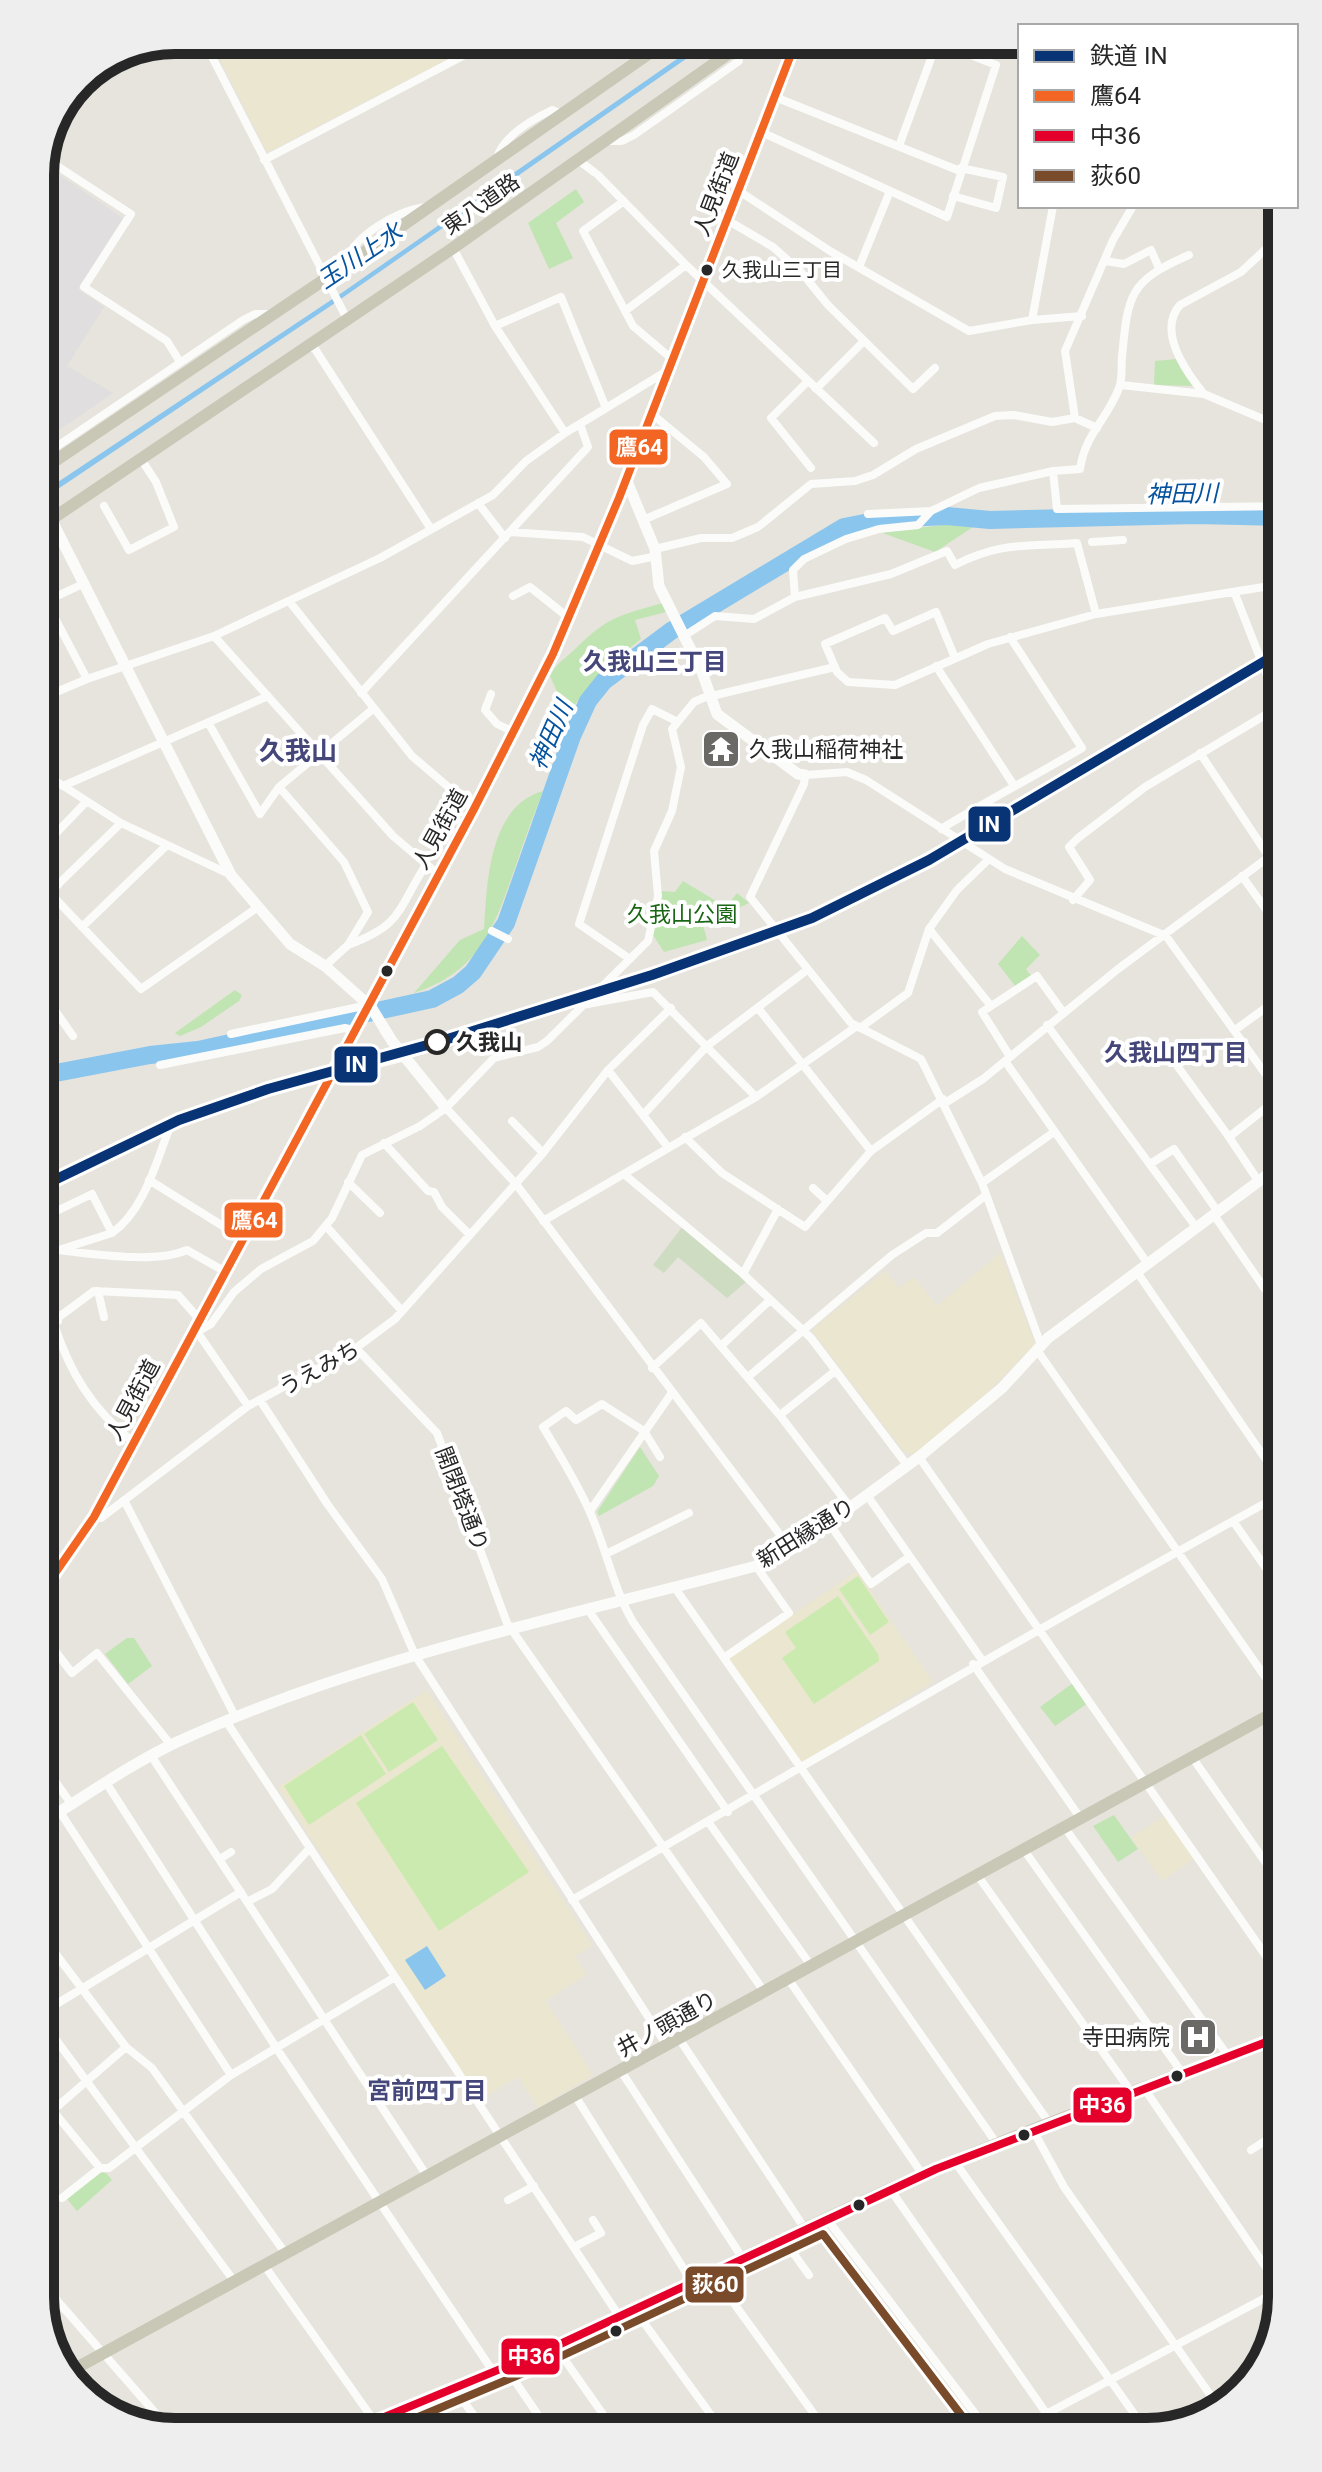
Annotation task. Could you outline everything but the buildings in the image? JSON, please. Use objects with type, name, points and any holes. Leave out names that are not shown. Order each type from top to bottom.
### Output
[{"type":"main road","name":"東八道路","points":[[54,462],[272,314],[328,282],[346,265],[648,54]]},
{"type":"main road","name":"東八道路","points":[[54,517],[453,248],[729,54]]},
{"type":"main road","name":"人見街道","points":[[54,1575],[94,1517],[194,1335],[224,1271],[369,1007],[514,732],[601,544],[791,54]]},
{"type":"main road","name":"井ノ頭通り","points":[[77,2368],[1268,1716]]},
{"type":"main road","points":[[385,2418],[555,2346],[890,2189],[997,2144],[1268,2041]]},
{"type":"street","points":[[211,54],[347,319]]},
{"type":"street","points":[[264,160],[467,54]]},
{"type":"street","points":[[899,146],[934,54]]},
{"type":"street","points":[[761,132],[947,217],[996,65],[968,54]]},
{"type":"street","points":[[775,97],[961,170],[1003,177],[996,208],[953,196]]},
{"type":"street","points":[[578,160],[874,443]]},
{"type":"street","points":[[54,164],[131,214],[84,287],[167,341],[180,362]]},
{"type":"street","points":[[739,191],[859,267],[969,331],[1032,320],[1082,316]]},
{"type":"street","points":[[859,267],[890,191]]},
{"type":"street","points":[[54,693],[214,636],[431,529],[500,490],[526,461],[670,365],[633,326],[583,231],[624,201]]},
{"type":"street","points":[[1032,320],[1053,208]]},
{"type":"street","points":[[1075,418],[1065,351],[1130,208]]},
{"type":"street","points":[[727,220],[773,247],[801,272],[863,342],[913,389],[935,368]]},
{"type":"street","points":[[1204,394],[1179,356],[1172,330],[1174,312],[1180,305],[1241,272],[1268,247]]},
{"type":"street","points":[[453,248],[495,326],[565,433]]},
{"type":"street","points":[[1105,261],[1124,264],[1151,250],[1159,268]]},
{"type":"street","points":[[795,597],[793,570],[804,559],[846,539],[879,529],[918,525],[926,515],[979,488],[1053,471],[1080,469],[1083,447],[1121,385],[1129,303],[1143,279],[1189,255]]},
{"type":"street","points":[[625,311],[686,265]]},
{"type":"street","points":[[495,326],[561,297],[606,408]]},
{"type":"street","points":[[54,448],[251,315],[272,314]]},
{"type":"street","points":[[816,389],[863,342]]},
{"type":"street","points":[[308,346],[315,349],[431,529]]},
{"type":"street","points":[[808,381],[771,418],[811,468]]},
{"type":"street","points":[[1121,385],[1204,394],[1268,421]]},
{"type":"street","points":[[643,520],[727,484],[704,457],[652,414]]},
{"type":"street","points":[[478,503],[508,535],[583,537],[632,561],[701,538],[732,538],[758,527],[811,484],[855,481],[873,475],[916,449],[995,416],[1014,415],[1052,422],[1075,418],[1097,428]]},
{"type":"street","points":[[361,693],[588,447],[580,424]]},
{"type":"street","points":[[104,506],[129,550],[174,527],[156,482],[141,459]]},
{"type":"street","points":[[1053,471],[1057,509],[1268,506]]},
{"type":"street","points":[[626,479],[656,553],[659,586],[717,714],[725,723],[751,737],[798,774],[847,772],[894,797],[988,860],[1073,900],[1163,935],[1268,1077]]},
{"type":"street","points":[[868,514],[926,515]]},
{"type":"street","points":[[54,520],[231,875],[290,944],[325,966],[381,1021],[446,1108],[516,1184],[671,1394],[791,1548]]},
{"type":"street","points":[[1092,542],[1123,540]]},
{"type":"street","points":[[681,631],[715,616],[754,619],[795,597],[891,574],[947,551],[955,565],[987,549],[1077,543],[1096,614]]},
{"type":"street","points":[[54,598],[85,583]]},
{"type":"street","points":[[513,596],[530,587],[569,618]]},
{"type":"street","points":[[955,658],[936,612],[893,631],[885,618],[825,644],[835,667],[848,682],[895,685],[1010,637],[1035,634],[1096,614],[1268,587]]},
{"type":"street","points":[[1235,594],[1268,676]]},
{"type":"street","points":[[289,601],[412,756],[474,809]]},
{"type":"street","points":[[54,622],[87,679]]},
{"type":"street","points":[[214,636],[425,866],[438,874]]},
{"type":"street","points":[[943,830],[1013,784],[1040,773],[1082,748],[1010,637]]},
{"type":"street","points":[[936,666],[1013,784]]},
{"type":"street","points":[[248,1406],[194,1335],[254,1274],[313,1241],[326,1226],[362,1155],[420,1126],[446,1108],[487,1063],[505,1054],[538,1047],[561,1029],[581,1005],[648,941],[658,896],[654,851],[672,811],[681,767],[672,729],[676,721],[694,702],[710,695],[835,667]]},
{"type":"street","points":[[491,694],[485,710],[497,724],[514,732]]},
{"type":"street","points":[[63,786],[268,696]]},
{"type":"street","points":[[209,724],[260,814],[279,787],[373,709]]},
{"type":"street","points":[[630,959],[579,924],[643,725],[652,709],[676,721]]},
{"type":"street","points":[[1073,900],[1090,880],[1069,847],[1145,787],[1268,715]]},
{"type":"street","points":[[1200,753],[1268,855]]},
{"type":"street","points":[[805,775],[804,784],[750,897],[785,944],[858,1027],[918,1056],[944,1101],[982,1183],[1039,1348],[1268,1681]]},
{"type":"street","points":[[54,780],[85,803],[121,823],[231,875]]},
{"type":"street","points":[[279,787],[344,862],[368,912],[348,945],[325,966]]},
{"type":"street","points":[[54,835],[85,803]]},
{"type":"street","points":[[54,889],[121,823]]},
{"type":"street","points":[[82,927],[167,845]]},
{"type":"street","points":[[685,1137],[722,1173],[805,1227],[871,1151],[1007,1058],[1163,935],[1268,858]]},
{"type":"street","points":[[543,1221],[625,1175],[667,1146],[756,1097],[908,993],[929,929],[957,890],[988,860]]},
{"type":"street","points":[[348,945],[378,934],[399,914],[425,866]]},
{"type":"street","points":[[1242,876],[1268,912]]},
{"type":"street","points":[[54,881],[58,885]]},
{"type":"street","points":[[54,897],[141,989],[258,907]]},
{"type":"street","points":[[929,929],[991,1006]]},
{"type":"street","points":[[492,931],[508,939]]},
{"type":"street","points":[[643,1115],[707,1046],[807,970]]},
{"type":"street","points":[[1063,1012],[1037,976],[982,1012],[1054,1132],[1148,1264]]},
{"type":"street","points":[[581,1005],[653,992],[756,1097]]},
{"type":"street","points":[[1235,1030],[1268,1006]]},
{"type":"street","points":[[231,1034],[369,1007]]},
{"type":"street","name":"うえみち","points":[[94,1517],[101,1518],[248,1406],[356,1348],[402,1311],[543,1153],[608,1070],[671,1008]]},
{"type":"street","points":[[758,1008],[871,1151]]},
{"type":"street","points":[[54,1009],[73,1036]]},
{"type":"street","points":[[1047,1025],[1196,1227]]},
{"type":"street","points":[[160,1065],[356,1027]]},
{"type":"street","points":[[329,1076],[405,1057]]},
{"type":"street","points":[[1178,1067],[1259,1182]]},
{"type":"street","points":[[608,1070],[667,1146]]},
{"type":"street","points":[[1229,1137],[1268,1108]]},
{"type":"street","points":[[512,1121],[543,1153]]},
{"type":"street","points":[[54,1252],[112,1233],[122,1226],[149,1180],[168,1132]]},
{"type":"street","points":[[982,1183],[1054,1132]]},
{"type":"street","points":[[384,1143],[428,1191],[440,1198],[442,1207],[470,1235]]},
{"type":"street","points":[[1150,1164],[1174,1149],[1268,1293]]},
{"type":"street","points":[[625,1175],[743,1274],[802,1329],[907,1465]]},
{"type":"street","name":"新田縁通り","points":[[54,1816],[171,1745],[231,1720],[415,1655],[756,1566],[791,1548],[919,1457],[1002,1388],[1039,1348],[1268,1175]]},
{"type":"street","points":[[149,1180],[242,1238]]},
{"type":"street","points":[[348,1182],[380,1213]]},
{"type":"street","points":[[813,1188],[827,1201]]},
{"type":"street","points":[[54,1212],[92,1194],[112,1233]]},
{"type":"street","points":[[748,1377],[892,1255],[926,1233],[937,1233],[986,1195]]},
{"type":"street","points":[[743,1274],[778,1209]]},
{"type":"street","points":[[326,1226],[402,1311]]},
{"type":"street","points":[[58,1250],[151,1256],[175,1255],[187,1250],[224,1271]]},
{"type":"street","points":[[1137,1272],[1268,1463]]},
{"type":"street","points":[[56,1322],[86,1296],[98,1291],[178,1295],[199,1319]]},
{"type":"street","points":[[98,1291],[104,1317]]},
{"type":"street","points":[[722,1345],[770,1300]]},
{"type":"street","points":[[54,1314],[79,1385],[113,1426],[133,1442]]},
{"type":"street","points":[[652,1368],[701,1323],[780,1415],[850,1507]]},
{"type":"street","name":"開閉塔通り","points":[[356,1348],[437,1433],[507,1623],[765,1993]]},
{"type":"street","points":[[780,1415],[835,1371]]},
{"type":"street","points":[[590,1511],[671,1394]]},
{"type":"street","points":[[260,1400],[328,1505],[382,1579],[415,1655],[572,1900],[805,2229]]},
{"type":"street","points":[[660,1457],[644,1431],[602,1404],[576,1420],[566,1411],[543,1427],[569,1467],[590,1511],[621,1602],[997,2144]]},
{"type":"street","points":[[919,1457],[1268,1959]]},
{"type":"street","points":[[867,1495],[1081,1819]]},
{"type":"street","points":[[124,1500],[231,1720],[310,1848],[619,2316]]},
{"type":"street","points":[[572,1900],[802,1769],[978,1662],[1268,1502]]},
{"type":"street","points":[[606,1554],[689,1513]]},
{"type":"street","points":[[1233,1521],[1268,1571]]},
{"type":"street","points":[[829,1523],[871,1584],[909,1557]]},
{"type":"street","points":[[725,1657],[789,1613],[756,1566]]},
{"type":"street","points":[[675,1588],[1050,2124]]},
{"type":"street","points":[[589,1611],[728,1812]]},
{"type":"street","points":[[54,1649],[72,1673],[97,1653],[171,1745]]},
{"type":"street","points":[[152,1757],[427,2176]]},
{"type":"street","points":[[1192,1757],[1268,1866]]},
{"type":"street","points":[[54,1780],[72,1805]]},
{"type":"street","points":[[107,1784],[380,2203],[500,2370],[539,2418]]},
{"type":"street","points":[[60,1812],[231,2075]]},
{"type":"street","points":[[709,1823],[812,1967]]},
{"type":"street","points":[[1065,1828],[1228,2056]]},
{"type":"street","points":[[247,1902],[272,1889],[310,1848]]},
{"type":"street","points":[[1024,1850],[1183,2074]]},
{"type":"street","points":[[220,1859],[231,1852]]},
{"type":"street","points":[[978,1876],[1268,2271]]},
{"type":"street","points":[[54,2007],[241,1892]]},
{"type":"street","points":[[54,1952],[126,2047],[152,2068],[286,2254]]},
{"type":"street","points":[[62,2198],[100,2168],[109,2168],[231,2075],[395,1977]]},
{"type":"street","points":[[789,1980],[923,2175]]},
{"type":"street","points":[[54,2035],[234,2281]]},
{"type":"street","points":[[54,2109],[126,2047]]},
{"type":"street","points":[[621,2071],[743,2259]]},
{"type":"street","points":[[576,2097],[692,2282]]},
{"type":"street","points":[[54,2115],[100,2168]]},
{"type":"street","points":[[1033,2130],[1064,2187],[1213,2398]]},
{"type":"street","points":[[1251,2150],[1268,2139]]},
{"type":"street","points":[[955,2162],[1137,2418]]},
{"type":"street","points":[[508,2200],[534,2186]]},
{"type":"street","points":[[890,2189],[1050,2418]]},
{"type":"street","points":[[827,2219],[978,2418]]},
{"type":"street","points":[[574,2247],[601,2233],[593,2220]]},
{"type":"street","points":[[784,2240],[809,2275]]},
{"type":"street","points":[[264,2265],[372,2418]]},
{"type":"street","points":[[712,2273],[817,2418]]},
{"type":"street","points":[[54,2297],[159,2417]]},
{"type":"street","points":[[1039,2418],[1268,2297]]},
{"type":"street","points":[[634,2309],[713,2418]]},
{"type":"street","points":[[555,2346],[606,2418]]},
{"type":"street","points":[[455,2390],[476,2418]]},
{"type":"shaded area","points":[[218,54],[457,54],[270,151],[266,150]]},
{"type":"shaded area","points":[[54,171],[123,218],[78,289],[104,307],[67,366],[113,393],[54,433]]},
{"type":"shaded area","points":[[1000,1253],[1035,1344],[971,1409],[914,1454],[904,1452],[813,1332],[815,1327],[885,1271],[899,1288],[914,1277],[937,1306]]},
{"type":"shaded area","points":[[857,1571],[933,1682],[802,1763],[728,1658]]},
{"type":"shaded area","points":[[427,1690],[592,1945],[575,1957],[587,1974],[546,2001],[593,2075],[538,2108],[518,2077],[479,2100],[278,1787]]},
{"type":"shaded area","points":[[1166,1815],[1194,1859],[1162,1881],[1131,1837]]},
{"type":"green space","points":[[576,189],[584,202],[556,223],[573,258],[549,269],[528,223]]},
{"type":"green space","points":[[1176,359],[1195,386],[1154,385],[1155,361]]},
{"type":"green space","points":[[953,524],[973,527],[935,552],[880,532]]},
{"type":"green space","points":[[663,603],[666,612],[635,620],[641,639],[603,670],[567,714],[550,676],[558,664],[606,623]]},
{"type":"green space","points":[[543,791],[501,905],[483,942],[456,972],[414,993],[460,940],[484,929],[490,869],[501,829],[511,812],[525,799]]},
{"type":"green space","name":"久我山公園","points":[[683,881],[726,907],[737,893],[749,903],[703,925],[707,940],[664,952],[653,935],[661,891],[675,892]]},
{"type":"green space","points":[[1022,936],[1040,955],[1026,969],[1032,977],[1016,987],[998,964]]},
{"type":"green space","points":[[235,990],[242,995],[239,1001],[201,1027],[180,1036],[175,1033]]},
{"type":"green space","points":[[683,1226],[747,1281],[727,1298],[678,1257],[664,1273],[653,1265]]},
{"type":"green space","points":[[640,1447],[659,1476],[653,1486],[599,1516],[597,1512]]},
{"type":"green space","points":[[858,1576],[889,1622],[870,1635],[839,1589]]},
{"type":"green space","points":[[838,1596],[878,1654],[879,1661],[814,1704],[782,1658],[796,1648],[785,1632]]},
{"type":"green space","points":[[127,1638],[134,1638],[152,1666],[128,1684],[105,1654]]},
{"type":"green space","points":[[1073,1683],[1088,1703],[1055,1726],[1040,1707]]},
{"type":"green space","points":[[413,1702],[438,1740],[389,1772],[364,1734]]},
{"type":"green space","points":[[361,1735],[386,1774],[309,1825],[284,1786]]},
{"type":"green space","points":[[442,1746],[529,1872],[439,1931],[356,1803]]},
{"type":"green space","points":[[1114,1815],[1138,1849],[1118,1862],[1093,1826]]},
{"type":"green space","points":[[97,2172],[106,2173],[112,2180],[77,2211],[67,2199]]},
{"type":"water","points":[[684,54],[693,54],[332,305],[54,492],[54,485],[343,292]]},
{"type":"water","points":[[427,1946],[446,1976],[425,1990],[405,1960]]},
{"type":"waterway","name":"神田川","points":[[54,1073],[150,1055],[198,1050],[432,999],[458,985],[473,972],[506,923],[572,736],[588,701],[604,681],[671,631],[844,527],[885,519],[947,516],[990,520],[1196,515],[1268,517]]},
{"type":"rail line","name":"IN","points":[[54,1180],[179,1120],[268,1089],[438,1042],[652,975],[812,918],[929,860],[1268,659]]},
{"type":"transit line","name":"鷹64","points":[[54,1575],[94,1517],[474,809],[553,654],[619,498],[791,54]]},
{"type":"transit line","name":"中36","points":[[382,2418],[556,2346],[936,2169],[1268,2041]]},
{"type":"transit line","name":"荻60","points":[[416,2418],[538,2367],[823,2234],[963,2418]]},
{"type":"place","name":"久我山三丁目","points":[[707,270]]},
{"type":"place","name":"久我山稲荷神社","points":[[721,749]]},
{"type":"place","name":"久我山","points":[[437,1042]]},
{"type":"place","name":"寺田病院","points":[[1198,2037]]},
{"type":"district","name":"久我山三丁目","points":[[655,662]]},
{"type":"district","name":"久我山","points":[[298,751]]},
{"type":"district","name":"久我山四丁目","points":[[1176,1053]]},
{"type":"district","name":"宮前四丁目","points":[[427,2091]]},
{"type":"water label","name":"玉川上水","points":[[360,256]]}]
